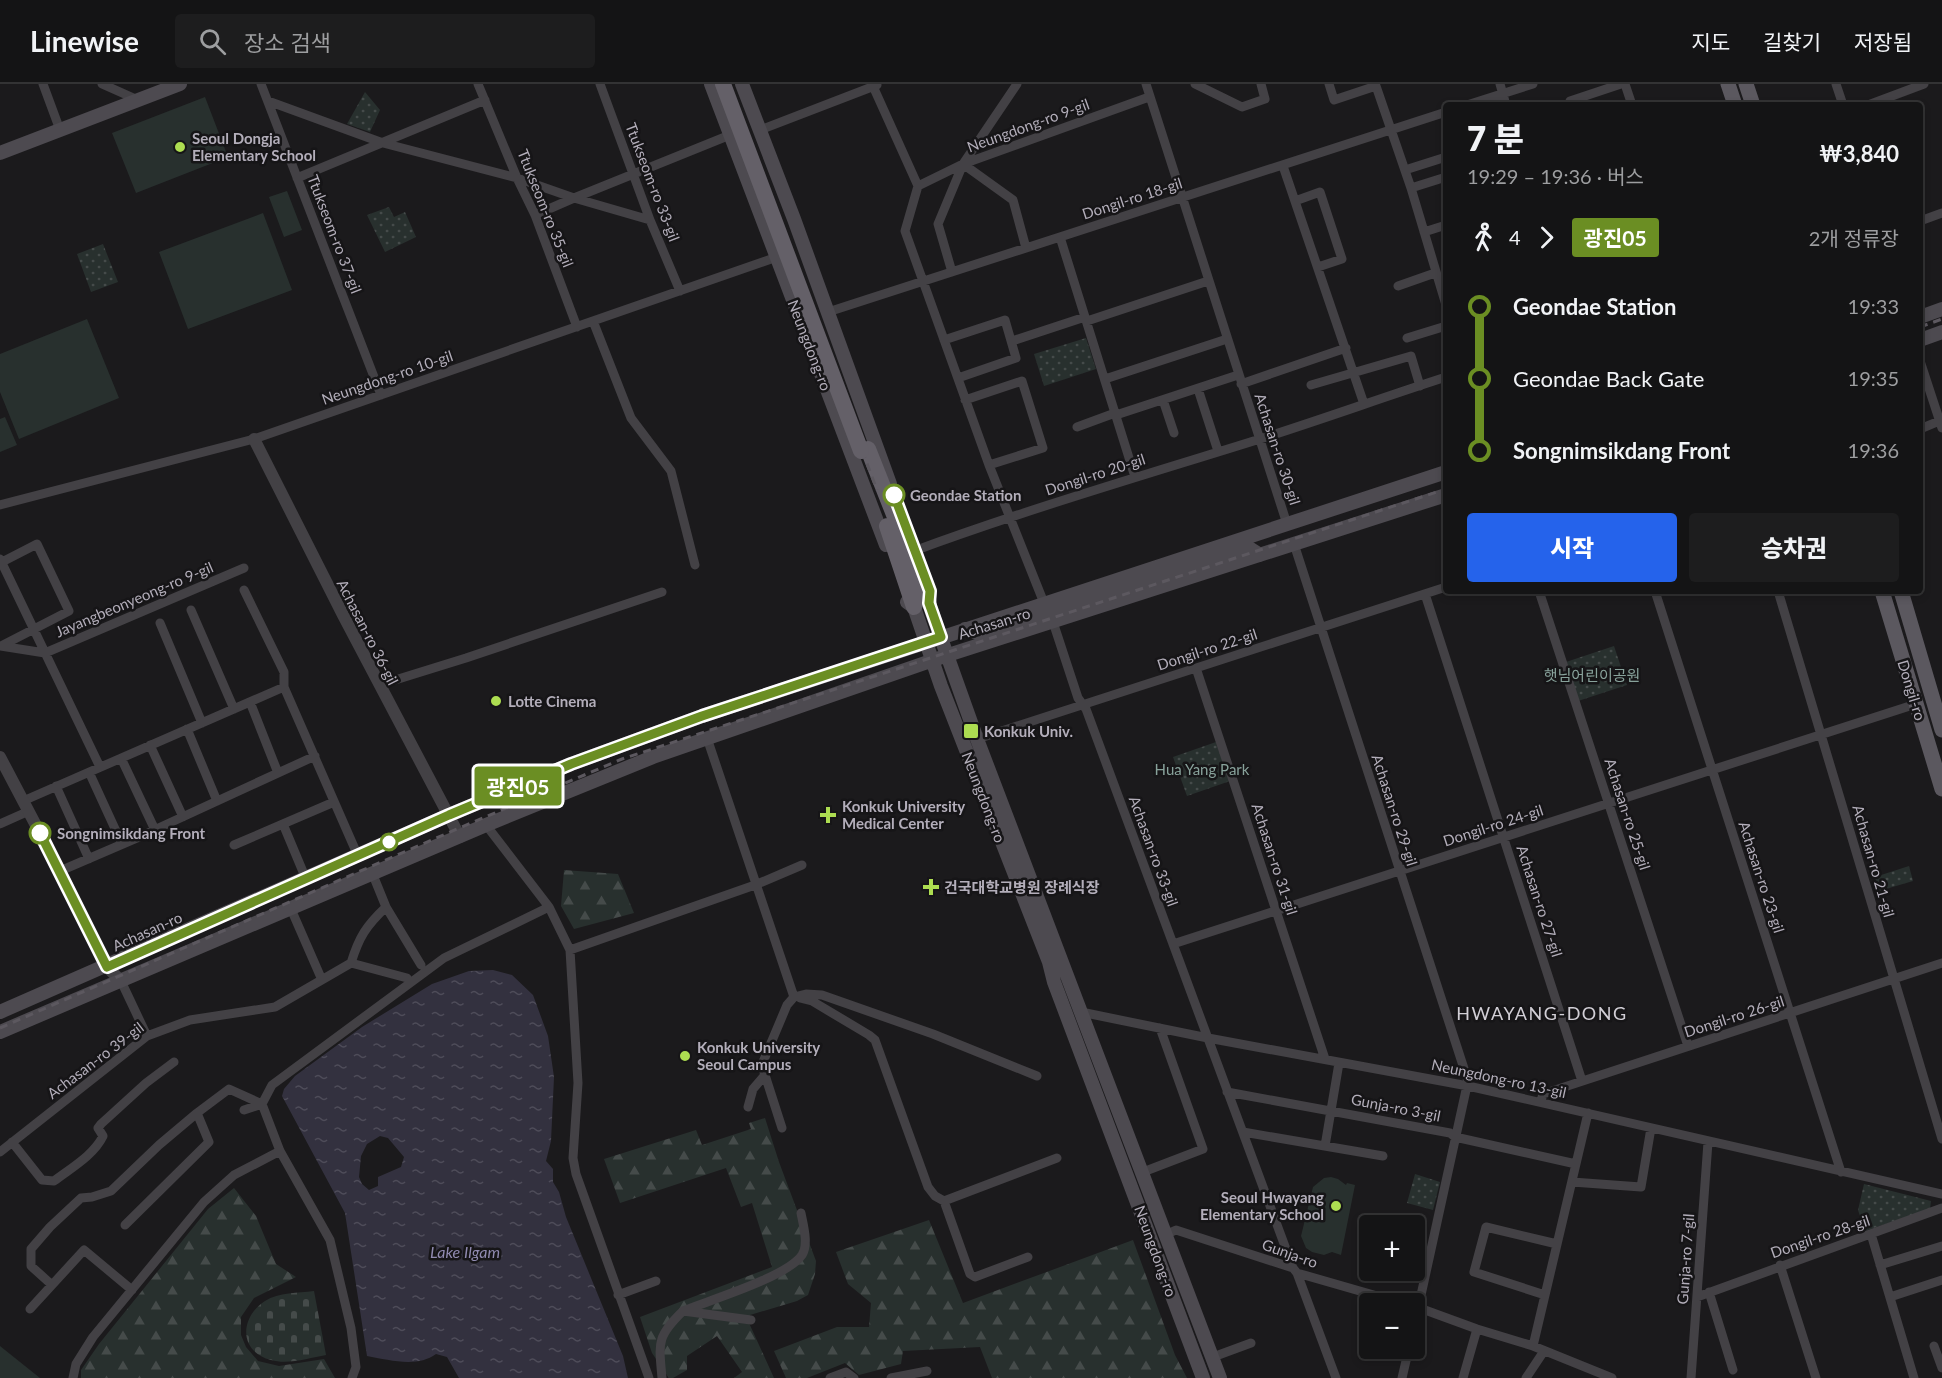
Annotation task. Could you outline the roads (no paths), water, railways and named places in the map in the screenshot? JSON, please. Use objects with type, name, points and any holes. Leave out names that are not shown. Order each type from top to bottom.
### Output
[{"type":"highway","points":[[723,84],[865,450]]},
{"type":"highway","points":[[729,84],[922,605]]},
{"type":"main road","points":[[0,153],[180,84]]},
{"type":"main road","name":"Neungdong-ro","points":[[711,84],[907,602],[922,605],[941,637],[977,739],[1220,1378]]},
{"type":"main road","name":"Neungdong-ro","points":[[742,84],[930,591],[922,605],[926,642],[932,660],[1049,962],[1054,982],[1203,1378]]},
{"type":"main road","points":[[1728,84],[1734,102]]},
{"type":"main road","points":[[1746,84],[1752,102]]},
{"type":"main road","points":[[1923,316],[1942,309]]},
{"type":"main road","points":[[1923,339],[1942,332]]},
{"type":"main road","name":"Achasan-ro","points":[[0,1032],[612,772],[932,660],[1053,622],[1254,546],[1287,524],[1443,473]]},
{"type":"main road","name":"Achasan-ro","points":[[0,1012],[449,815],[571,764],[702,716],[1044,603],[1254,546],[1294,544],[1443,496]]},
{"type":"main road","points":[[965,629],[981,634],[1254,546]]},
{"type":"main road","name":"Dongil-ro","points":[[1883,594],[1942,789]]},
{"type":"main road","name":"Dongil-ro","points":[[1902,594],[1924,673],[1936,692],[1942,730]]},
{"type":"main road","points":[[972,647],[981,634]]},
{"type":"main road","points":[[1900,649],[1910,658],[1917,680],[1922,679],[1924,673]]},
{"type":"main road","points":[[1054,982],[1067,975]]},
{"type":"street","points":[[43,84],[60,130]]},
{"type":"street","points":[[102,84],[138,100]]},
{"type":"street","name":"Ttukseom-ro 37-gil","points":[[261,84],[381,395]]},
{"type":"street","name":"Ttukseom-ro 35-gil","points":[[478,84],[535,215],[577,327]]},
{"type":"street","name":"Ttukseom-ro 33-gil","points":[[600,84],[650,220],[680,291]]},
{"type":"street","name":"Achasan-ro 30-gil","points":[[1146,84],[1287,524]]},
{"type":"street","points":[[1195,84],[1242,107],[1265,99],[1261,84]]},
{"type":"street","points":[[1329,84],[1334,100],[1376,85],[1411,188],[1443,296]]},
{"type":"street","points":[[1473,102],[1501,89],[1533,84]]},
{"type":"street","points":[[1570,101],[1623,84],[1631,102]]},
{"type":"street","points":[[1836,84],[1842,102]]},
{"type":"street","points":[[1876,102],[1924,84]]},
{"type":"street","points":[[760,130],[875,85],[918,186],[905,231],[989,465],[1044,603]]},
{"type":"street","points":[[952,272],[938,224],[963,164],[1012,86]]},
{"type":"street","name":"Neungdong-ro 9-gil","points":[[918,186],[963,164],[1149,97]]},
{"type":"street","points":[[297,178],[485,100]]},
{"type":"street","points":[[268,101],[382,142],[518,178],[574,198],[650,220]]},
{"type":"street","name":"Dongil-ro 18-gil","points":[[828,312],[1443,113]]},
{"type":"street","points":[[535,215],[730,135]]},
{"type":"street","points":[[1405,170],[1443,158]]},
{"type":"street","points":[[963,164],[1013,200],[1026,248]]},
{"type":"street","points":[[1283,166],[1364,404]]},
{"type":"street","points":[[1411,188],[1443,178]]},
{"type":"street","points":[[1295,201],[1320,192],[1342,259],[1318,267]]},
{"type":"street","points":[[1923,220],[1942,213]]},
{"type":"street","points":[[1424,232],[1443,226]]},
{"type":"street","points":[[1060,237],[1136,477]]},
{"type":"street","name":"Neungdong-ro 10-gil","points":[[0,505],[254,439],[777,257]]},
{"type":"street","points":[[1398,286],[1435,273]]},
{"type":"street","points":[[1012,341],[1208,281]]},
{"type":"street","points":[[944,340],[1005,320],[1016,358],[958,378]]},
{"type":"street","points":[[593,321],[631,418],[666,463],[674,479],[694,565]]},
{"type":"street","points":[[1407,338],[1443,327]]},
{"type":"street","points":[[1105,380],[1227,339]]},
{"type":"street","name":"Achasan-ro 30-gil","points":[[1077,427],[1198,389],[1346,348]]},
{"type":"street","points":[[1311,385],[1410,356],[1420,386]]},
{"type":"street","points":[[1923,370],[1941,423],[1923,428]]},
{"type":"street","name":"Dongil-ro 20-gil","points":[[914,551],[1009,518],[1443,378]]},
{"type":"street","points":[[965,400],[1022,381],[1043,448],[989,465]]},
{"type":"street","points":[[1198,389],[1218,451]]},
{"type":"street","points":[[1164,400],[1174,433]]},
{"type":"street","name":"Achasan-ro 36-gil","points":[[254,439],[379,685],[460,837]]},
{"type":"street","name":"Jayangbeonyeong-ro 9-gil","points":[[0,561],[37,544],[69,611],[0,646]]},
{"type":"street","name":"Achasan-ro 29-gil","points":[[1294,544],[1468,1086]]},
{"type":"street","points":[[0,561],[100,767]]},
{"type":"street","name":"Jayangbeonyeong-ro 9-gil","points":[[0,646],[45,653],[244,568]]},
{"type":"street","name":"Dongil-ro 22-gil","points":[[977,739],[1443,588]]},
{"type":"street","points":[[244,590],[284,672],[284,687],[358,856]]},
{"type":"street","points":[[379,685],[446,665],[662,592]]},
{"type":"street","name":"Achasan-ro 27-gil","points":[[1425,594],[1582,1081]]},
{"type":"street","name":"Achasan-ro 25-gil","points":[[1540,594],[1688,1046]]},
{"type":"street","name":"Achasan-ro 23-gil","points":[[1656,594],[1841,1172]]},
{"type":"street","name":"Achasan-ro 21-gil","points":[[1779,594],[1942,1139]]},
{"type":"street","points":[[191,610],[234,709]]},
{"type":"street","name":"Achasan-ro 33-gil","points":[[1053,622],[1078,698],[1086,709],[1227,1092],[1336,1378]]},
{"type":"street","points":[[160,623],[202,723]]},
{"type":"street","name":"Achasan-ro 31-gil","points":[[1196,668],[1325,1059]]},
{"type":"street","points":[[0,824],[56,786],[284,687]]},
{"type":"street","points":[[250,702],[278,773]]},
{"type":"street","name":"Dongil-ro 24-gil","points":[[1173,944],[1916,704]]},
{"type":"street","points":[[187,729],[217,801]]},
{"type":"street","points":[[707,738],[794,997]]},
{"type":"street","points":[[150,745],[183,817]]},
{"type":"street","points":[[60,871],[315,756]]},
{"type":"street","points":[[0,757],[107,967],[121,981],[147,1036]]},
{"type":"street","points":[[121,758],[155,830]]},
{"type":"street","points":[[89,772],[122,844]]},
{"type":"street","points":[[56,786],[89,859]]},
{"type":"street","points":[[234,845],[334,802]]},
{"type":"street","points":[[283,824],[306,879]]},
{"type":"street","points":[[486,825],[549,907],[570,950],[578,1083],[573,1158],[576,1174],[649,1378]]},
{"type":"street","points":[[570,950],[755,885],[802,865]]},
{"type":"street","points":[[373,875],[386,907],[421,965]]},
{"type":"street","points":[[386,907],[373,920],[359,940],[351,963],[407,978]]},
{"type":"street","points":[[244,1110],[262,1104],[272,1085],[444,958],[549,907]]},
{"type":"street","points":[[291,909],[322,980]]},
{"type":"street","name":"Achasan-ro 39-gil","points":[[0,1152],[147,1036],[190,1020],[275,1007],[351,963]]},
{"type":"street","name":"Dongil-ro 26-gil","points":[[1541,1101],[1543,1094],[1942,963]]},
{"type":"street","points":[[782,1128],[763,1066],[764,1058],[784,1011],[794,997],[812,994],[832,999],[933,1034],[1037,1076]]},
{"type":"street","points":[[794,997],[812,1001],[875,1040],[928,1187],[935,1196],[944,1201],[970,1274],[975,1277],[1028,1257]]},
{"type":"street","name":"Neungdong-ro 13-gil","points":[[1082,1012],[1541,1101],[1708,1142],[1942,1194]]},
{"type":"street","points":[[1143,1172],[1203,1149],[1160,1028]]},
{"type":"street","points":[[12,1142],[42,1180],[54,1181],[94,1149],[103,1136],[98,1128],[101,1124],[146,1083],[174,1062]]},
{"type":"street","points":[[1325,1146],[1339,1063]]},
{"type":"street","points":[[748,1107],[753,1089],[765,1075]]},
{"type":"street","name":"Gunja-ro 3-gil","points":[[1420,1293],[1468,1086]]},
{"type":"street","points":[[52,1285],[31,1266],[31,1249],[50,1227],[81,1198],[111,1191],[159,1145],[229,1089],[262,1104],[280,1151],[330,1240],[351,1328],[356,1367],[352,1378]]},
{"type":"street","points":[[1227,1092],[1330,1110]]},
{"type":"street","name":"Gunja-ro 3-gil","points":[[1330,1110],[1450,1133],[1455,1137],[1576,1164]]},
{"type":"street","points":[[125,1225],[209,1142],[197,1113]]},
{"type":"street","points":[[1533,1346],[1588,1113]]},
{"type":"street","points":[[1572,1182],[1641,1187],[1651,1128]]},
{"type":"street","points":[[1243,1132],[1383,1156]]},
{"type":"street","name":"Gunja-ro 7-gil","points":[[1691,1378],[1708,1142]]},
{"type":"street","points":[[73,1378],[76,1364],[93,1337],[212,1195],[234,1175],[280,1151]]},
{"type":"street","points":[[944,1201],[1058,1158]]},
{"type":"street","name":"Dongil-ro 28-gil","points":[[1697,1296],[1942,1208]]},
{"type":"street","points":[[662,1378],[660,1342],[666,1328],[683,1311],[760,1281],[788,1267],[802,1254],[805,1246],[801,1213]]},
{"type":"street","points":[[1545,1295],[1474,1272],[1486,1227],[1557,1244]]},
{"type":"street","name":"Gunja-ro","points":[[1167,1234],[1176,1230],[1369,1293]]},
{"type":"street","points":[[1871,1234],[1914,1378]]},
{"type":"street","points":[[1880,1265],[1942,1246]]},
{"type":"street","points":[[30,1309],[84,1250],[132,1290]]},
{"type":"street","points":[[1780,1265],[1813,1377]]},
{"type":"street","points":[[1890,1297],[1942,1280]]},
{"type":"street","points":[[618,1295],[657,1281]]},
{"type":"street","points":[[1709,1292],[1733,1370]]},
{"type":"street","points":[[1425,1310],[1533,1346],[1612,1378]]},
{"type":"street","points":[[683,1311],[751,1320]]},
{"type":"street","points":[[1463,1378],[1477,1329]]},
{"type":"street","points":[[1213,1357],[1251,1343]]},
{"type":"street","points":[[1935,1346],[1942,1368]]},
{"type":"street","points":[[1526,1378],[1544,1351]]},
{"type":"street","points":[[1402,1378],[1406,1359]]},
{"type":"street","points":[[891,1378],[927,1371]]},
{"type":"street","points":[[830,1378],[846,1372],[854,1378]]},
{"type":"water","name":"Lake Ilgam","points":[[493,970],[512,975],[533,995],[548,1036],[554,1077],[551,1141],[546,1161],[553,1169],[553,1182],[559,1192],[566,1217],[623,1356],[628,1378],[459,1378],[447,1357],[436,1354],[412,1362],[367,1356],[345,1213],[282,1096],[284,1089],[295,1076],[362,1027],[432,984],[469,971]],"holes":[[[380,1136],[388,1138],[404,1157],[401,1167],[378,1177],[378,1186],[369,1190],[362,1184],[359,1177],[361,1156],[367,1144]]]},
{"type":"railway","points":[[723,84],[877,490]]},
{"type":"railway","points":[[1923,326],[1942,319]]},
{"type":"railway","points":[[0,1028],[622,759],[1443,490]]},
{"type":"place","name":"Seoul Dongja Elementary School","points":[[180,147]]},
{"type":"place","name":"Geondae Station","points":[[894,495]]},
{"type":"place","name":"Lotte Cinema","points":[[496,701]]},
{"type":"place","name":"Konkuk Univ.","points":[[971,731]]},
{"type":"place","name":"Konkuk University Medical Center","points":[[828,815]]},
{"type":"place","name":"Songnimsikdang Front","points":[[40,833]]},
{"type":"place","name":"건국대학교병원 장례식장","points":[[931,887]]},
{"type":"place","name":"Konkuk University Seoul Campus","points":[[685,1056]]},
{"type":"place","name":"Seoul Hwayang Elementary School","points":[[1336,1206]]},
{"type":"district","name":"HWAYANG-DONG","points":[[1542,1013]]},
{"type":"park label","name":"햇님어린이공원","points":[[1592,675]]},
{"type":"park label","name":"Hua Yang Park","points":[[1202,769]]}]
